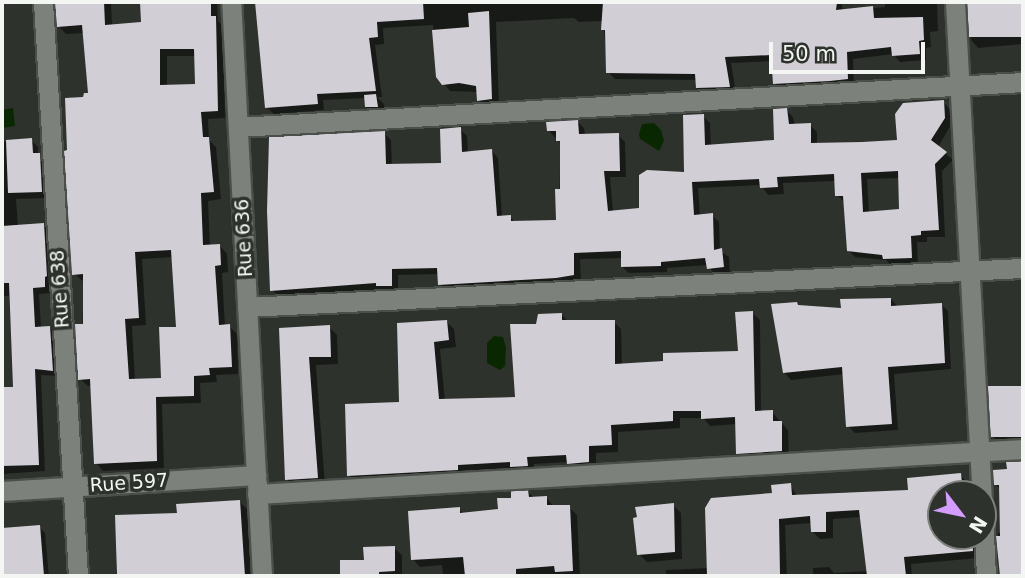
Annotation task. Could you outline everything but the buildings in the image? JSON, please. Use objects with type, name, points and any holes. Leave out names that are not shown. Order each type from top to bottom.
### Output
[{"type":"street","name":"Rue 638","points":[[43,2],[78,576]]},
{"type":"street","name":"Rue 636","points":[[231,2],[262,576]]},
{"type":"street","points":[[955,2],[981,480]]},
{"type":"street","points":[[238,127],[1023,82]]},
{"type":"street","points":[[247,307],[1023,268]]},
{"type":"street","name":"Rue 597","points":[[2,491],[72,487],[257,485],[1023,449]]},
{"type":"street","points":[[985,550],[986,576]]},
{"type":"shaded area","points":[[13,108],[15,126],[2,128],[2,110]]},
{"type":"shaded area","points":[[654,123],[661,130],[664,141],[659,151],[640,139],[639,134],[642,124]]},
{"type":"shaded area","points":[[494,336],[503,337],[506,348],[505,366],[500,370],[487,363],[487,343]]}]
